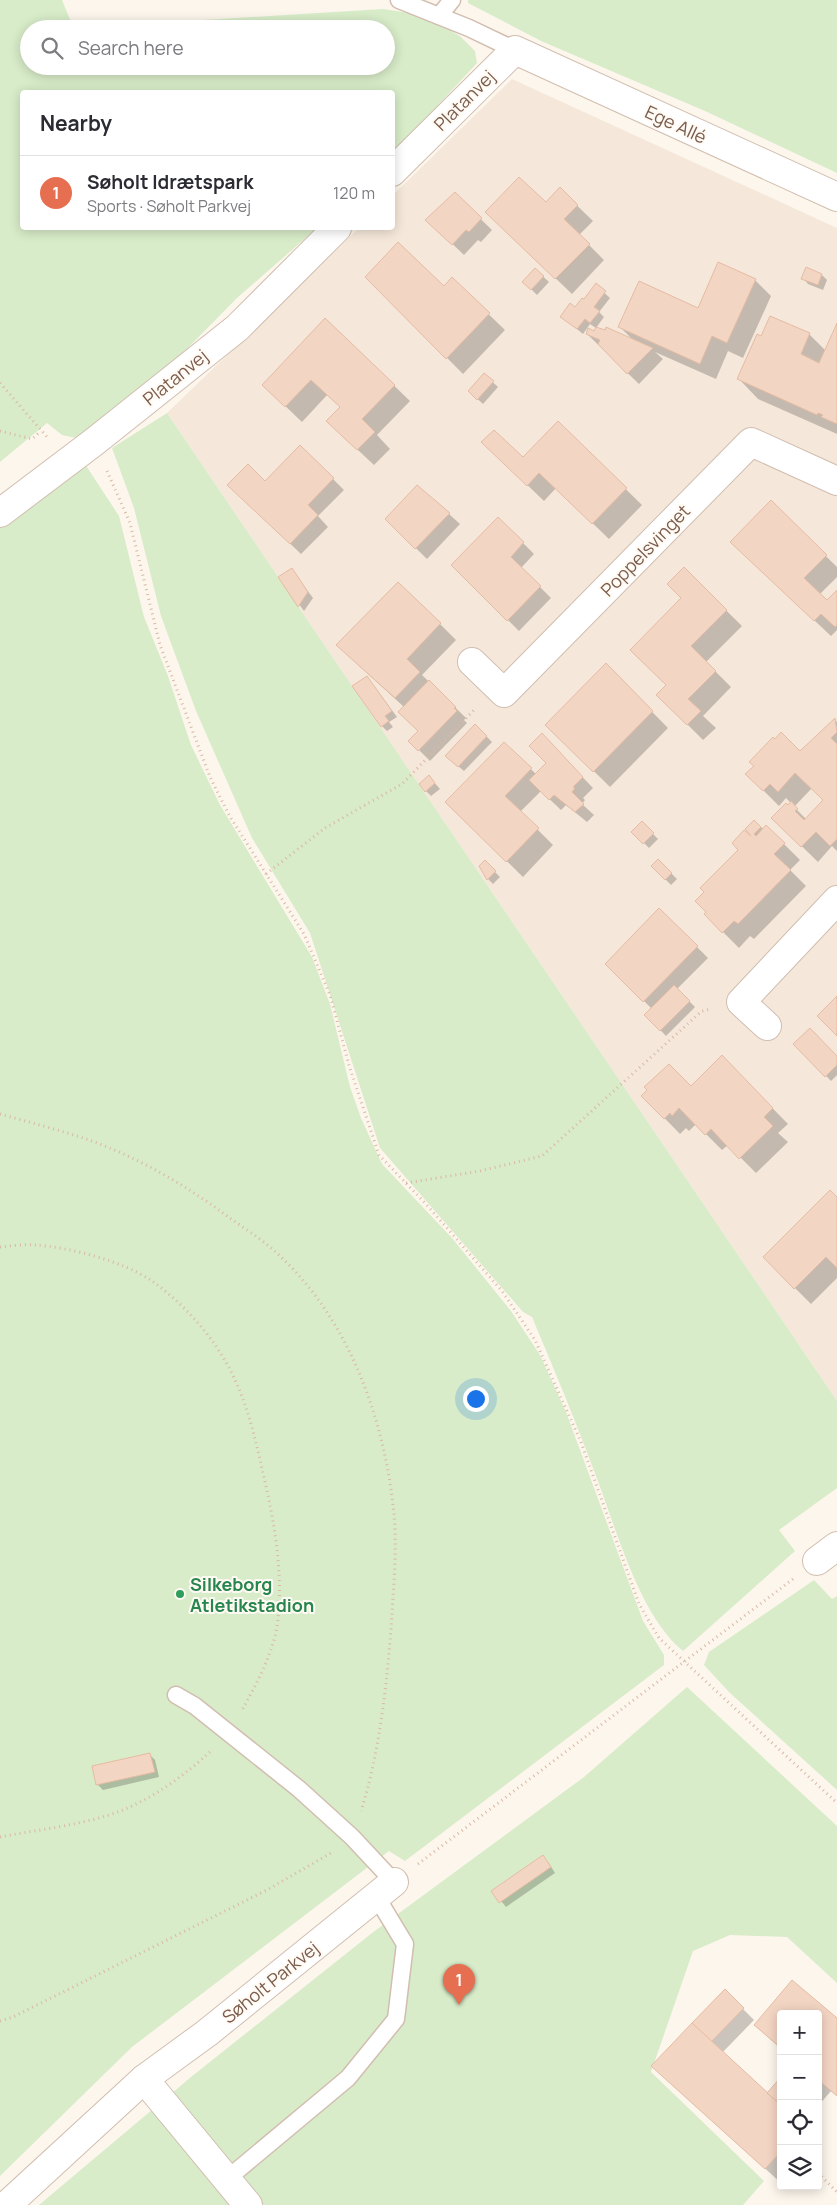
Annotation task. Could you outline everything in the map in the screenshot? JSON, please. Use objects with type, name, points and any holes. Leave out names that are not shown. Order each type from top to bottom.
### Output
[{"type":"street","name":"Platanvej","points":[[395,169],[515,50]]},
{"type":"street","name":"Ege Allé","points":[[515,50],[837,198]]},
{"type":"street","name":"Platanvej","points":[[0,512],[94,442],[236,328],[335,230]]},
{"type":"street","name":"Poppelsvinget","points":[[504,693],[751,442],[837,481]]},
{"type":"street","points":[[472,662],[504,693]]},
{"type":"street","points":[[767,1026],[741,1002],[837,900]]},
{"type":"street","name":"Søholt Parkvej","points":[[7,2205],[144,2079],[206,2033],[385,1889]]},
{"type":"street","points":[[144,2079],[235,2196]]},
{"type":"lane","points":[[399,0],[515,50]]},
{"type":"lane","points":[[439,16],[452,0]]},
{"type":"lane","points":[[176,1695],[195,1706],[299,1789],[352,1836],[385,1889],[404,1944],[396,2019],[348,2078],[235,2196]]},
{"type":"path","points":[[0,383],[68,461]]},
{"type":"path","points":[[0,431],[32,439],[41,431]]},
{"type":"path","points":[[94,442],[130,523],[160,644],[210,777],[230,815],[304,934],[330,995],[349,1065],[379,1154],[502,1291],[535,1340],[581,1442],[639,1604],[659,1638],[683,1663],[837,1803]]},
{"type":"path","points":[[266,874],[325,828],[402,784],[481,703],[504,693]]},
{"type":"path","points":[[406,1183],[480,1171],[542,1156],[702,1011],[741,1002]]},
{"type":"path","points":[[0,1114],[85,1138],[147,1165],[207,1201],[280,1255],[308,1284],[353,1356],[380,1428],[394,1514],[394,1568],[388,1671],[369,1787],[352,1836],[325,1859],[267,1890],[13,2017],[0,2021]]},
{"type":"path","points":[[0,1247],[33,1244],[74,1250],[110,1261],[151,1281],[179,1305],[211,1338],[236,1381],[250,1420],[271,1505],[279,1566],[278,1620],[268,1654],[254,1688],[229,1733],[191,1769],[145,1798],[109,1815],[0,1837]]},
{"type":"path","points":[[385,1889],[827,1554]]},
{"type":"path","points":[[822,2176],[837,2192]]},
{"type":"shaded area","points":[[512,79],[837,228],[837,1401],[167,413],[357,230],[395,230],[395,193]]},
{"type":"green space","points":[[0,0],[62,0],[70,20],[20,20],[20,75],[395,75],[395,20],[203,20],[383,9],[428,16],[461,37],[475,51],[477,63],[395,152],[395,90],[20,90],[20,230],[315,230],[237,298],[171,365],[76,438],[62,435],[47,423],[0,462]]},
{"type":"green space","points":[[468,0],[837,0],[837,173],[705,111],[541,41],[468,3]]},
{"type":"green space","points":[[167,413],[837,1401],[837,1488],[779,1530],[795,1551],[683,1651],[667,1635],[654,1616],[630,1570],[581,1436],[532,1317],[523,1312],[380,1148],[310,933],[252,838],[196,711],[161,616],[134,508],[112,448]]},
{"type":"green space","points":[[83,461],[119,516],[144,617],[168,676],[191,745],[220,805],[312,957],[330,1004],[350,1087],[361,1118],[382,1164],[452,1238],[511,1311],[540,1355],[566,1412],[643,1621],[664,1655],[664,1665],[405,1861],[389,1851],[132,2047],[0,2176],[0,526]]},
{"type":"green space","points":[[814,1580],[832,1599],[837,1596],[837,1790],[730,1693],[704,1665],[709,1652]]},
{"type":"green space","points":[[687,1687],[837,1826],[837,1983],[787,1937],[730,1935],[693,1951],[651,2072],[764,2181],[743,2205],[39,2205],[191,2077],[372,1933],[584,1777]]},
{"type":"building","points":[[519,177],[546,202],[560,187],[578,205],[564,219],[590,244],[555,279],[485,212]]},
{"type":"building","points":[[455,192],[482,218],[469,232],[466,230],[452,245],[425,220]]},
{"type":"building","points":[[398,242],[444,286],[452,277],[490,313],[446,359],[365,277]]},
{"type":"building","points":[[718,262],[756,279],[727,343],[712,336],[700,364],[618,327],[639,281],[698,308]]},
{"type":"building","points":[[806,267],[822,274],[818,285],[801,279]]},
{"type":"building","points":[[535,268],[544,276],[531,290],[522,282]]},
{"type":"building","points":[[596,283],[606,291],[594,307],[600,311],[590,323],[585,319],[577,329],[560,317],[570,303],[575,307],[582,298],[584,299]]},
{"type":"building","points":[[770,316],[810,333],[801,354],[819,363],[837,323],[837,424],[821,417],[823,415],[818,413],[817,415],[737,379],[757,334],[761,336]]},
{"type":"building","points":[[325,318],[395,385],[362,419],[375,432],[357,450],[326,421],[340,407],[311,380],[285,407],[262,385]]},
{"type":"building","points":[[596,327],[605,330],[606,327],[653,348],[627,374],[598,344],[600,340],[586,334],[588,328],[594,331]]},
{"type":"building","points":[[484,373],[494,381],[477,400],[468,391]]},
{"type":"building","points":[[558,421],[627,488],[592,524],[539,473],[527,486],[481,442],[494,430],[523,457]]},
{"type":"building","points":[[300,445],[334,478],[308,505],[318,515],[290,544],[227,485],[248,464],[265,481]]},
{"type":"building","points":[[417,485],[450,513],[415,549],[385,519]]},
{"type":"building","points":[[771,500],[827,555],[804,578],[827,600],[837,590],[837,625],[835,627],[821,614],[814,621],[730,542]]},
{"type":"building","points":[[498,517],[524,542],[511,557],[541,586],[507,621],[451,565]]},
{"type":"building","points":[[684,567],[727,610],[691,646],[716,671],[688,699],[701,711],[687,725],[656,695],[666,685],[630,650],[681,598],[667,584]]},
{"type":"building","points":[[292,568],[308,592],[298,607],[278,577]]},
{"type":"building","points":[[398,582],[441,623],[407,659],[420,672],[395,698],[336,645]]},
{"type":"building","points":[[606,663],[653,711],[593,772],[545,725]]},
{"type":"building","points":[[367,676],[392,711],[385,716],[389,721],[381,727],[352,686]]},
{"type":"building","points":[[429,680],[456,707],[454,708],[457,711],[418,751],[408,741],[418,731],[398,712]]},
{"type":"building","points":[[835,718],[837,732],[831,738],[837,744],[837,839],[830,846],[816,832],[801,847],[771,818],[786,803],[788,805],[791,801],[798,809],[795,811],[804,820],[823,800],[795,773],[778,792],[770,784],[763,791],[745,774],[754,766],[749,762],[773,737],[775,739],[781,732],[800,751]]},
{"type":"building","points":[[475,724],[487,736],[458,767],[445,756]]},
{"type":"building","points":[[542,733],[583,777],[573,787],[575,788],[572,792],[584,804],[575,812],[554,795],[549,800],[529,780],[546,763],[529,746]]},
{"type":"building","points":[[504,742],[532,768],[505,796],[539,828],[506,862],[445,802]]},
{"type":"building","points":[[429,775],[435,783],[425,792],[419,784]]},
{"type":"building","points":[[754,820],[761,827],[754,834],[756,836],[766,825],[785,843],[774,854],[791,870],[738,924],[734,921],[722,933],[704,914],[706,912],[695,901],[704,892],[700,888],[738,850],[732,843],[744,830],[751,836],[745,829]]},
{"type":"building","points":[[642,821],[654,833],[643,844],[631,832]]},
{"type":"building","points":[[658,859],[672,873],[665,880],[651,866]]},
{"type":"building","points":[[485,860],[496,871],[487,880],[479,866]]},
{"type":"building","points":[[659,908],[698,946],[643,1002],[605,964]]},
{"type":"building","points":[[674,985],[690,1001],[660,1031],[644,1015]]},
{"type":"building","points":[[837,996],[837,1036],[817,1016]]},
{"type":"building","points":[[810,1028],[837,1056],[837,1065],[825,1077],[793,1044]]},
{"type":"building","points":[[722,1055],[773,1108],[764,1117],[773,1126],[739,1159],[711,1129],[705,1135],[679,1108],[672,1116],[670,1113],[664,1119],[641,1096],[647,1090],[644,1087],[669,1064],[691,1086]]},
{"type":"building","points":[[830,1190],[837,1197],[837,1268],[826,1257],[794,1289],[763,1257]]},
{"type":"building","points":[[150,1753],[155,1772],[96,1785],[92,1766]]},
{"type":"building","points":[[543,1855],[551,1867],[499,1903],[491,1891]]},
{"type":"building","points":[[792,1980],[837,2018],[837,2096],[822,2083],[822,2010],[777,2010],[777,2045],[754,2025]]},
{"type":"building","points":[[725,1989],[744,2008],[711,2042],[692,2023]]},
{"type":"building","points":[[692,2023],[777,2101],[777,2156],[765,2169],[651,2066]]},
{"type":"building","points":[[777,2082],[777,2102],[767,2093]]},
{"type":"place","name":"Silkeborg Atletikstadion","points":[[180,1594]]},
{"type":"place","name":"Søholt Idrætspark","points":[[459,2005]]}]
